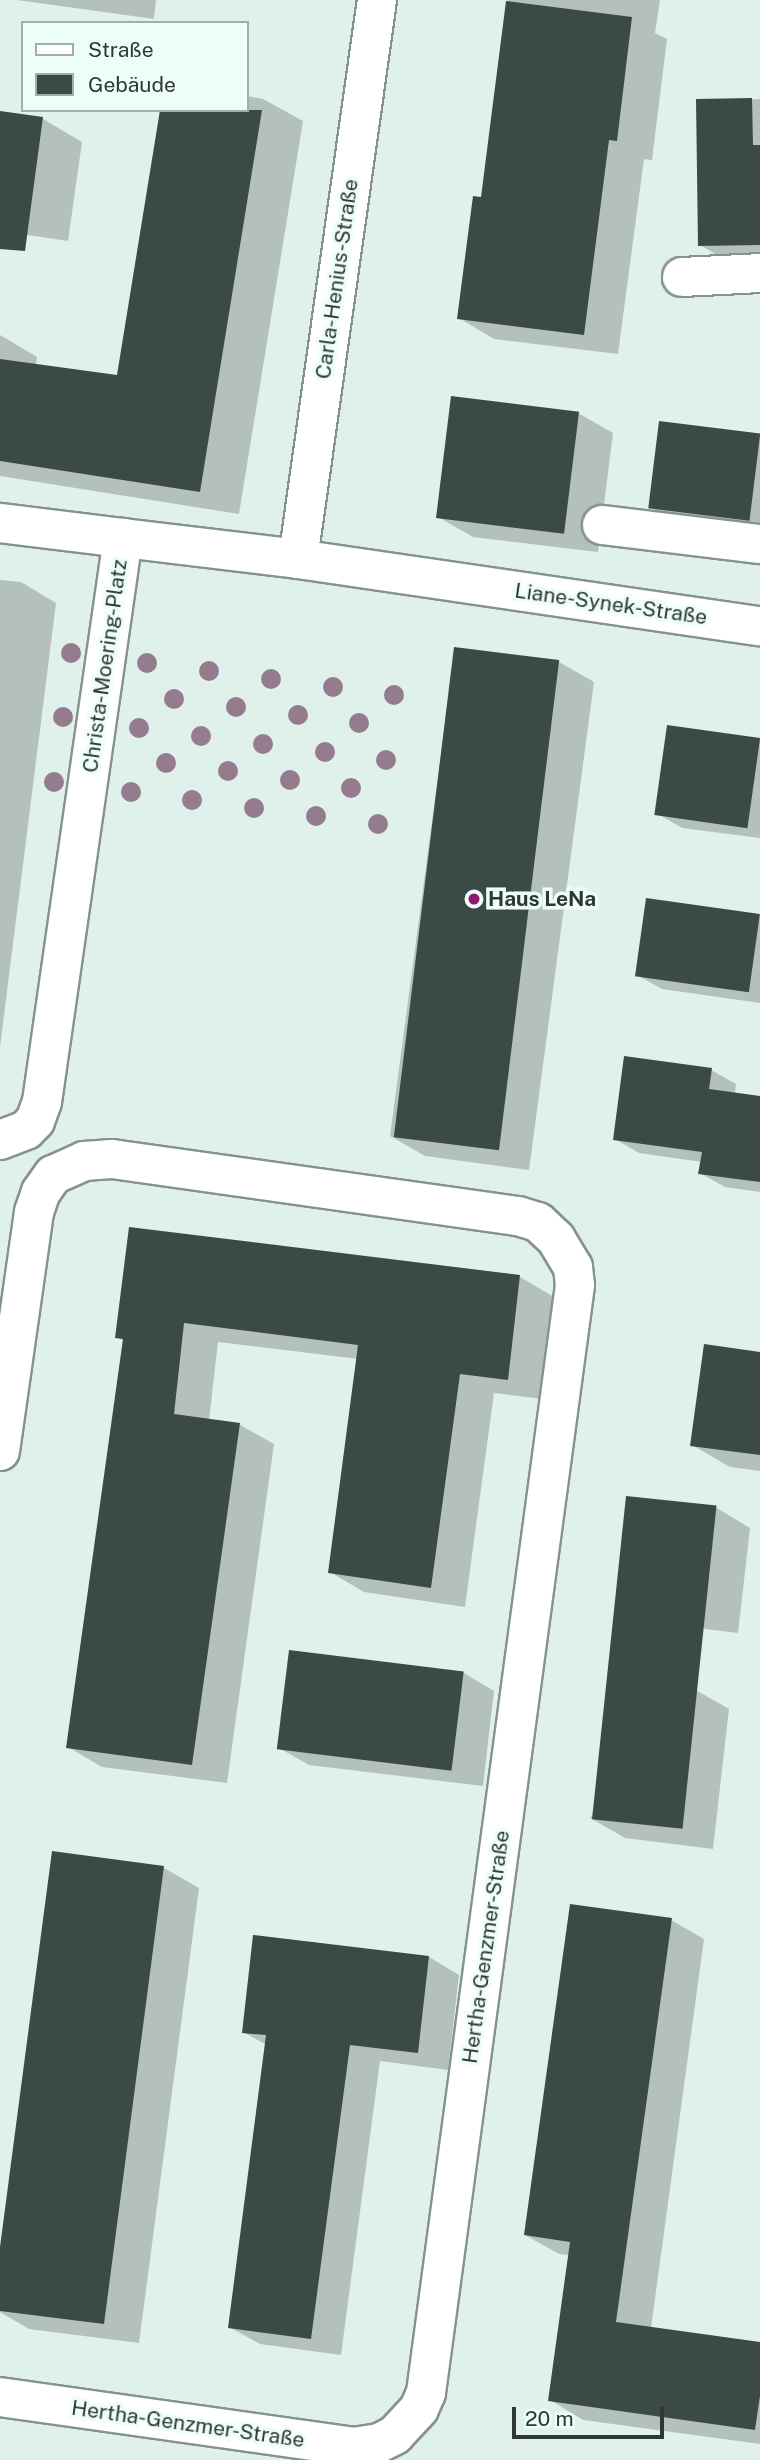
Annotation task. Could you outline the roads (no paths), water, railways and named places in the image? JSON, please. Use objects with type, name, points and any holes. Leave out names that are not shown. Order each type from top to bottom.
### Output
[{"type":"street","name":"Carla-Henius-Straße","points":[[298,559],[376,0]]},
{"type":"street","points":[[682,277],[760,273]]},
{"type":"street","points":[[0,523],[123,538]]},
{"type":"street","points":[[602,525],[760,544]]},
{"type":"street","name":"Christa-Moering-Platz","points":[[13,1135],[35,1121],[42,1102],[123,538],[463,582]]},
{"type":"street","name":"Liane-Synek-Straße","points":[[463,582],[760,626]]},
{"type":"street","name":"Hertha-Genzmer-Straße","points":[[0,1451],[34,1212],[41,1192],[54,1175],[84,1161],[112,1159],[518,1216],[538,1222],[565,1251],[573,1267],[575,1285],[426,2393],[409,2424],[395,2435],[379,2443],[355,2447],[0,2397]]},
{"type":"place","name":"Haus LeNa","points":[[474,899]]}]
